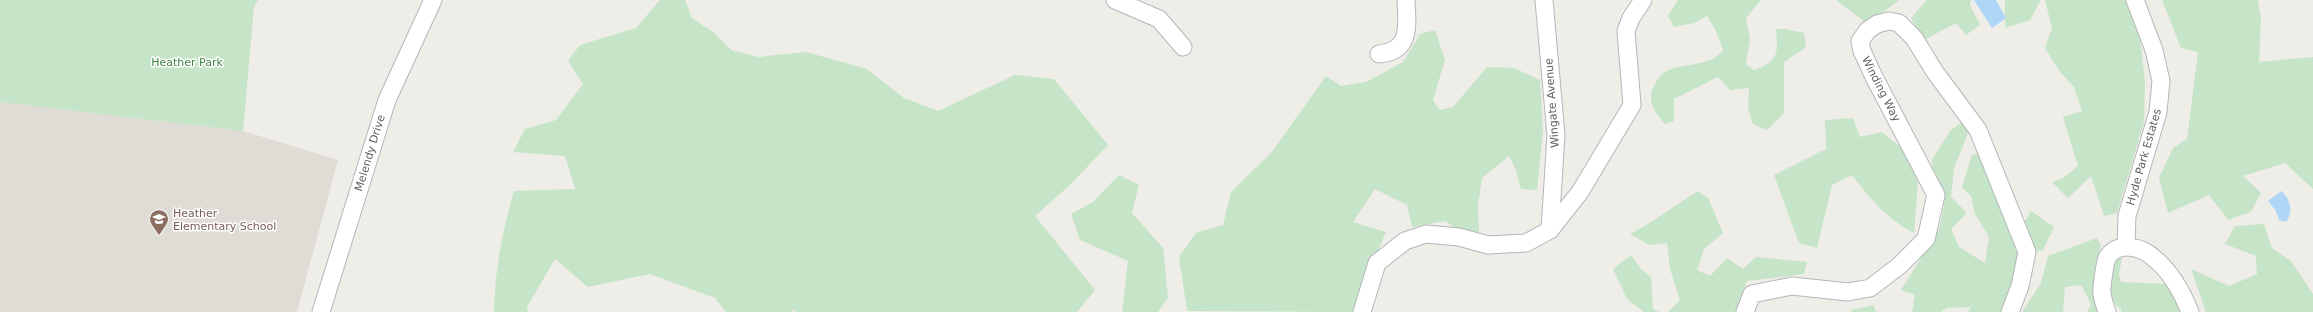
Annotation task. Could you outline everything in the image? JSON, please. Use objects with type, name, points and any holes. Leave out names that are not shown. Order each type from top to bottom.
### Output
[{"type":"street","name":"Melendy Drive","points":[[321,312],[387,100],[433,0]]},
{"type":"street","points":[[1115,0],[1159,19],[1184,47]]},
{"type":"street","points":[[1379,54],[1390,53],[1397,49],[1403,41],[1408,28],[1406,0]]},
{"type":"street","name":"Wingate Avenue","points":[[1544,0],[1556,136],[1550,230]]},
{"type":"street","points":[[1362,312],[1377,263],[1405,241],[1426,234],[1459,237],[1488,246],[1526,244],[1550,230],[1580,192],[1632,105],[1626,31],[1631,18],[1643,0]]},
{"type":"street","name":"Hyde Park Estates","points":[[2126,246],[2127,216],[2158,112],[2161,81],[2154,50],[2135,0]]},
{"type":"street","name":"Winding Way","points":[[1745,312],[1752,294],[1792,286],[1848,292],[1870,288],[1899,266],[1926,239],[1936,195],[1874,77],[1862,52],[1860,41],[1868,30],[1877,24],[1889,21],[1899,23],[1914,38],[1935,72],[1978,130],[1990,157],[2027,252],[2020,286],[2010,312]]},
{"type":"street","points":[[2107,312],[2101,293],[2107,258],[2114,251],[2126,246],[2139,249],[2154,257],[2170,273],[2182,293],[2190,312]]},
{"type":"shaded area","name":"Heather Elementary School","points":[[0,102],[243,131],[338,160],[297,312],[0,312]]},
{"type":"green space","name":"Heather Park","points":[[0,0],[258,0],[254,7],[243,131],[0,102]]},
{"type":"green space","points":[[660,0],[685,0],[692,18],[713,32],[731,50],[758,57],[806,52],[867,69],[904,98],[938,111],[1015,75],[1054,79],[1108,145],[1070,185],[1035,216],[1095,290],[1077,312],[795,312],[795,309],[791,312],[726,312],[715,298],[650,274],[588,287],[555,259],[527,307],[528,312],[494,312],[500,251],[514,191],[575,189],[565,156],[513,152],[525,129],[556,120],[583,84],[568,61],[580,45],[636,28]]},
{"type":"green space","points":[[1678,0],[1761,0],[1746,18],[1750,39],[1746,64],[1754,70],[1768,63],[1775,56],[1777,51],[1776,29],[1785,29],[1804,33],[1806,47],[1784,62],[1784,113],[1767,130],[1753,124],[1748,108],[1749,88],[1730,90],[1718,77],[1674,99],[1674,121],[1665,124],[1658,116],[1651,102],[1651,97],[1654,86],[1660,76],[1675,68],[1710,60],[1723,50],[1716,31],[1707,16],[1694,23],[1674,27],[1668,16]]},
{"type":"green space","points":[[1836,0],[1899,0],[1885,11],[1865,22]]},
{"type":"green space","points":[[1927,0],[1971,0],[1970,5],[1980,25],[1966,35],[1956,23],[1924,40],[1911,18]]},
{"type":"green space","points":[[2005,0],[2041,0],[2030,20],[2005,28]]},
{"type":"green space","points":[[2045,0],[2125,0],[2140,37],[2145,83],[2144,122],[2117,213],[2104,216],[2091,176],[2068,198],[2052,182],[2063,178],[2078,166],[2063,117],[2082,111],[2074,87],[2060,72],[2045,48],[2052,28]]},
{"type":"green space","points":[[2162,0],[2258,0],[2261,19],[2259,62],[2313,57],[2313,189],[2285,163],[2243,176],[2261,193],[2251,212],[2228,220],[2209,195],[2168,213],[2159,178],[2173,148],[2187,139],[2198,52],[2181,48]]},
{"type":"green space","points":[[1435,30],[1445,60],[1433,100],[1440,110],[1453,107],[1487,67],[1514,68],[1540,80],[1543,131],[1537,190],[1521,189],[1516,170],[1509,156],[1482,178],[1478,205],[1479,232],[1456,228],[1445,221],[1412,227],[1407,205],[1375,189],[1353,222],[1386,232],[1352,312],[1187,311],[1179,257],[1196,233],[1223,225],[1231,192],[1271,153],[1326,76],[1341,86],[1366,82],[1403,62],[1420,34]]},
{"type":"green space","points":[[1853,118],[1860,137],[1882,132],[1903,149],[1918,182],[1914,233],[1887,215],[1865,192],[1852,175],[1832,185],[1817,248],[1799,243],[1774,175],[1826,149],[1825,120]]},
{"type":"green space","points":[[1962,122],[1969,131],[1954,168],[1951,197],[1967,213],[1951,229],[1959,247],[1985,263],[1989,237],[1975,214],[1971,196],[1962,187],[1972,155],[1981,152],[2001,204],[2009,230],[2026,220],[2031,211],[2054,227],[2043,250],[2020,254],[2005,312],[1968,312],[1971,307],[1947,308],[1941,312],[1912,312],[1915,295],[1901,290],[1939,229],[1944,206],[1934,180],[1932,160],[1950,131]]},
{"type":"green space","points":[[1119,175],[1139,185],[1132,213],[1163,248],[1168,298],[1158,312],[1122,312],[1128,261],[1080,240],[1071,214],[1093,202]]},
{"type":"green space","points":[[1698,191],[1708,198],[1723,233],[1704,249],[1697,270],[1710,276],[1727,258],[1743,269],[1756,257],[1807,262],[1804,274],[1747,281],[1737,312],[1668,312],[1680,300],[1670,269],[1667,243],[1649,245],[1630,234]]},
{"type":"green space","points":[[2264,224],[2272,248],[2291,261],[2313,294],[2313,312],[2206,312],[2191,269],[2229,286],[2257,274],[2256,256],[2225,244],[2235,226]]},
{"type":"green space","points":[[2097,238],[2101,246],[2097,259],[2122,258],[2119,274],[2121,282],[2167,284],[2192,312],[2121,312],[2121,309],[2114,303],[2100,312],[2087,312],[2091,304],[2081,285],[2065,287],[2063,312],[2022,312],[2041,283],[2048,256]]},
{"type":"green space","points":[[1631,255],[1641,269],[1651,277],[1653,309],[1660,312],[1644,312],[1627,299],[1613,269]]},
{"type":"green space","points":[[1874,305],[1876,312],[1852,312],[1851,310]]},
{"type":"water","points":[[1974,0],[1996,0],[2006,18],[1992,28]]},
{"type":"water","points":[[2281,191],[2287,197],[2290,205],[2290,214],[2286,222],[2279,220],[2276,211],[2268,201]]},
{"type":"place","name":"Heather Elementary School","points":[[159,236]]}]
